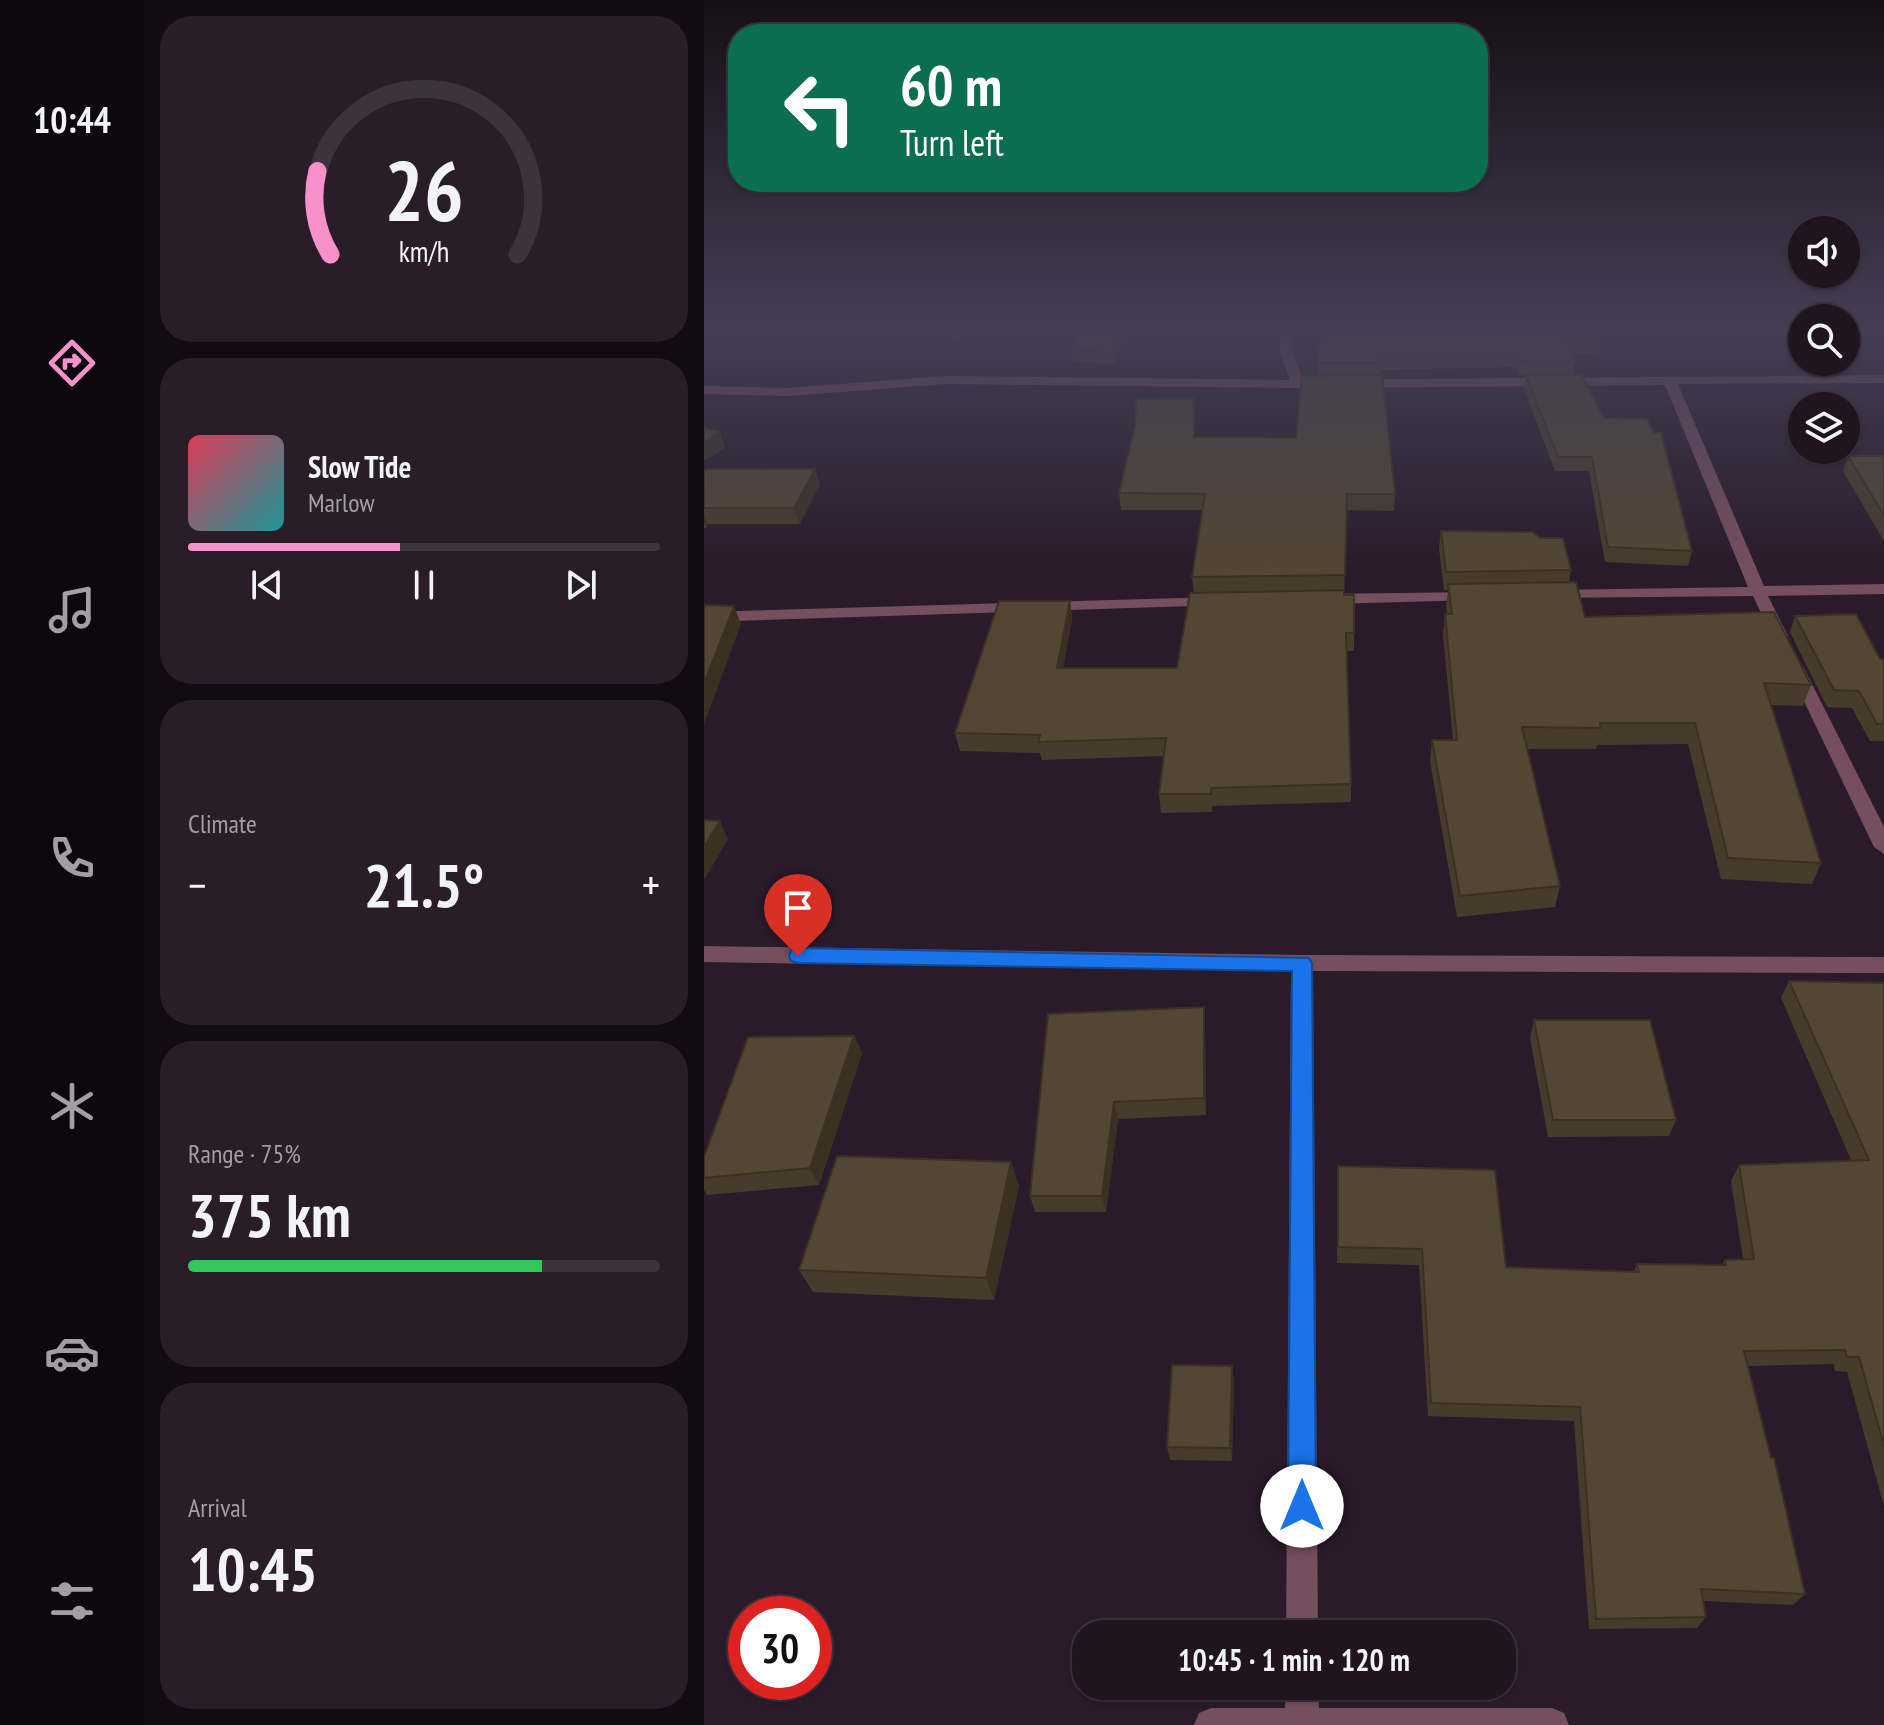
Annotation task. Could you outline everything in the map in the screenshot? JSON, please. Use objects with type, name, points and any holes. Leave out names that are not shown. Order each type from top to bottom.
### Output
[{"type":"street","points":[[1681,408],[1758,591],[1884,847]]},
{"type":"street","points":[[1537,595],[1884,589]]},
{"type":"street","points":[[1317,600],[1490,596]]},
{"type":"street","points":[[704,617],[1238,601]]},
{"type":"street","points":[[704,954],[1302,963],[1884,965]]},
{"type":"street","points":[[1302,963],[1302,1620]]},
{"type":"street","points":[[1302,1700],[1302,1724]]},
{"type":"street","points":[[1211,1725],[1552,1725]]},
{"type":"building","points":[[1136,408],[1193,408],[1194,437],[1296,438],[1299,408],[1386,408],[1395,494],[1347,494],[1345,575],[1192,577],[1205,494],[1119,493],[1135,426]]},
{"type":"building","points":[[1539,408],[1599,408],[1604,418],[1647,419],[1654,433],[1661,433],[1692,551],[1608,547],[1592,457],[1558,457]]},
{"type":"building","points":[[704,428],[720,432],[704,442]]},
{"type":"building","points":[[1860,456],[1884,456],[1884,515],[1853,464],[1860,464]]},
{"type":"building","points":[[704,469],[815,469],[794,508],[704,508]]},
{"type":"building","points":[[1441,531],[1533,532],[1540,538],[1563,538],[1571,570],[1446,572]]},
{"type":"building","points":[[1576,582],[1585,617],[1774,612],[1811,685],[1764,683],[1821,863],[1728,858],[1695,723],[1600,723],[1601,728],[1522,727],[1560,886],[1460,896],[1432,740],[1457,740],[1445,614],[1452,614],[1448,584]]},
{"type":"building","points":[[1344,590],[1344,595],[1354,595],[1354,633],[1346,633],[1351,784],[1211,788],[1211,794],[1159,794],[1166,738],[1038,742],[1040,735],[955,733],[999,601],[1070,601],[1057,668],[1177,668],[1190,593]]},
{"type":"building","points":[[704,605],[734,606],[704,684]]},
{"type":"building","points":[[1856,614],[1880,659],[1884,659],[1884,724],[1877,724],[1859,691],[1834,690],[1795,616]]},
{"type":"building","points":[[704,820],[720,821],[704,847]]},
{"type":"building","points":[[1789,981],[1884,983],[1884,1446],[1859,1357],[1847,1357],[1845,1350],[1744,1351],[1771,1458],[1774,1458],[1805,1594],[1701,1589],[1706,1617],[1596,1619],[1580,1407],[1431,1403],[1422,1249],[1338,1247],[1338,1166],[1495,1170],[1506,1267],[1639,1272],[1637,1264],[1726,1265],[1725,1260],[1754,1259],[1739,1165],[1869,1160]]},
{"type":"building","points":[[1204,1007],[1204,1098],[1114,1102],[1102,1196],[1030,1196],[1048,1014]]},
{"type":"building","points":[[1534,1020],[1650,1020],[1676,1120],[1553,1120]]},
{"type":"building","points":[[854,1036],[810,1168],[704,1178],[704,1157],[748,1037]]},
{"type":"building","points":[[837,1156],[1011,1162],[986,1278],[799,1270]]},
{"type":"building","points":[[1172,1365],[1232,1366],[1230,1448],[1167,1447]]},
{"type":"route","points":[[798,956],[1302,963],[1302,1506]]}]
